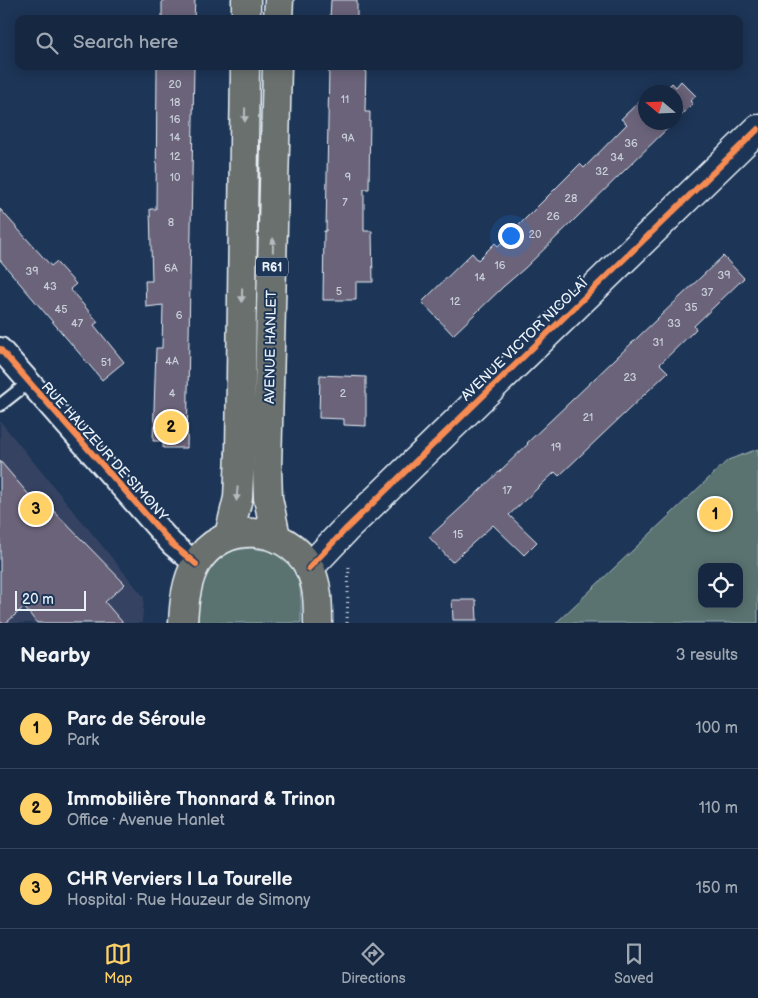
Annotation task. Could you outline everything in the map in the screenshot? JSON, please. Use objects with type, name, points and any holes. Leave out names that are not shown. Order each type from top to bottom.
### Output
[{"type":"main road","points":[[246,0],[246,15]]},
{"type":"main road","points":[[278,15],[279,0]]},
{"type":"main road","name":"AVENUE HANLET","points":[[229,535],[238,498],[240,453],[246,70]]},
{"type":"main road","name":"AVENUE HANLET","points":[[276,537],[268,498],[267,468],[277,70]]},
{"type":"main road","points":[[183,623],[187,586],[196,564],[212,545],[229,535],[253,532],[276,537],[296,549],[309,568],[317,593],[318,623]]},
{"type":"street","name":"AVENUE VICTOR NICOLAÏ","points":[[309,568],[345,530],[758,129]]},
{"type":"street","name":"RUE HAUZEUR DE SIMONY","points":[[0,350],[172,544],[196,564]]},
{"type":"lane","points":[[0,405],[28,382]]},
{"type":"path","points":[[345,530],[350,570],[347,623]]},
{"type":"shaded area","points":[[0,421],[144,597],[142,623],[0,623]]},
{"type":"green space","points":[[758,449],[758,623],[556,623],[728,460]]},
{"type":"green space","points":[[251,548],[275,553],[293,569],[297,576],[301,594],[301,623],[195,623],[201,584],[209,567],[224,554]]},
{"type":"building","points":[[162,0],[195,0],[194,15],[162,15]]},
{"type":"building","points":[[331,0],[357,0],[357,15],[330,15]]},
{"type":"building","points":[[157,70],[194,70],[187,448],[163,448],[163,441],[153,441],[156,348],[162,348],[163,305],[146,307],[145,281],[152,281],[150,209],[156,209]]},
{"type":"building","points":[[329,70],[366,70],[365,112],[370,112],[369,189],[364,189],[364,231],[372,231],[373,282],[356,282],[356,300],[323,300],[324,231],[326,231]]},
{"type":"building","points":[[681,81],[696,96],[690,101],[693,104],[683,114],[683,85],[678,85]]},
{"type":"building","points":[[638,103],[638,130],[666,130],[525,268],[453,335],[422,302],[472,253],[478,260],[495,243],[498,246],[580,164],[584,168],[627,124],[621,119]]},
{"type":"building","points":[[0,209],[51,266],[56,262],[76,284],[70,289],[98,322],[94,325],[124,362],[102,380],[0,260]]},
{"type":"building","points":[[723,256],[744,278],[694,326],[696,329],[660,364],[668,372],[559,476],[555,472],[509,515],[537,542],[524,555],[493,525],[452,562],[429,537]]},
{"type":"building","points":[[320,375],[366,377],[366,426],[344,425],[344,419],[319,418]]},
{"type":"building","points":[[0,461],[36,503],[43,500],[125,584],[105,602],[123,623],[37,623],[24,607],[6,623],[0,623]]},
{"type":"building","points":[[452,600],[476,600],[477,620],[453,620]]},
{"type":"cycle path","points":[[309,568],[345,530],[758,129]]},
{"type":"cycle path","points":[[0,349],[172,544],[196,564]]},
{"type":"place","name":"Immobilière Thonnard & Trinon","points":[[171,427]]},
{"type":"place","name":"CHR Verviers | La Tourelle","points":[[36,509]]},
{"type":"place","name":"Parc de Séroule","points":[[715,514]]}]
